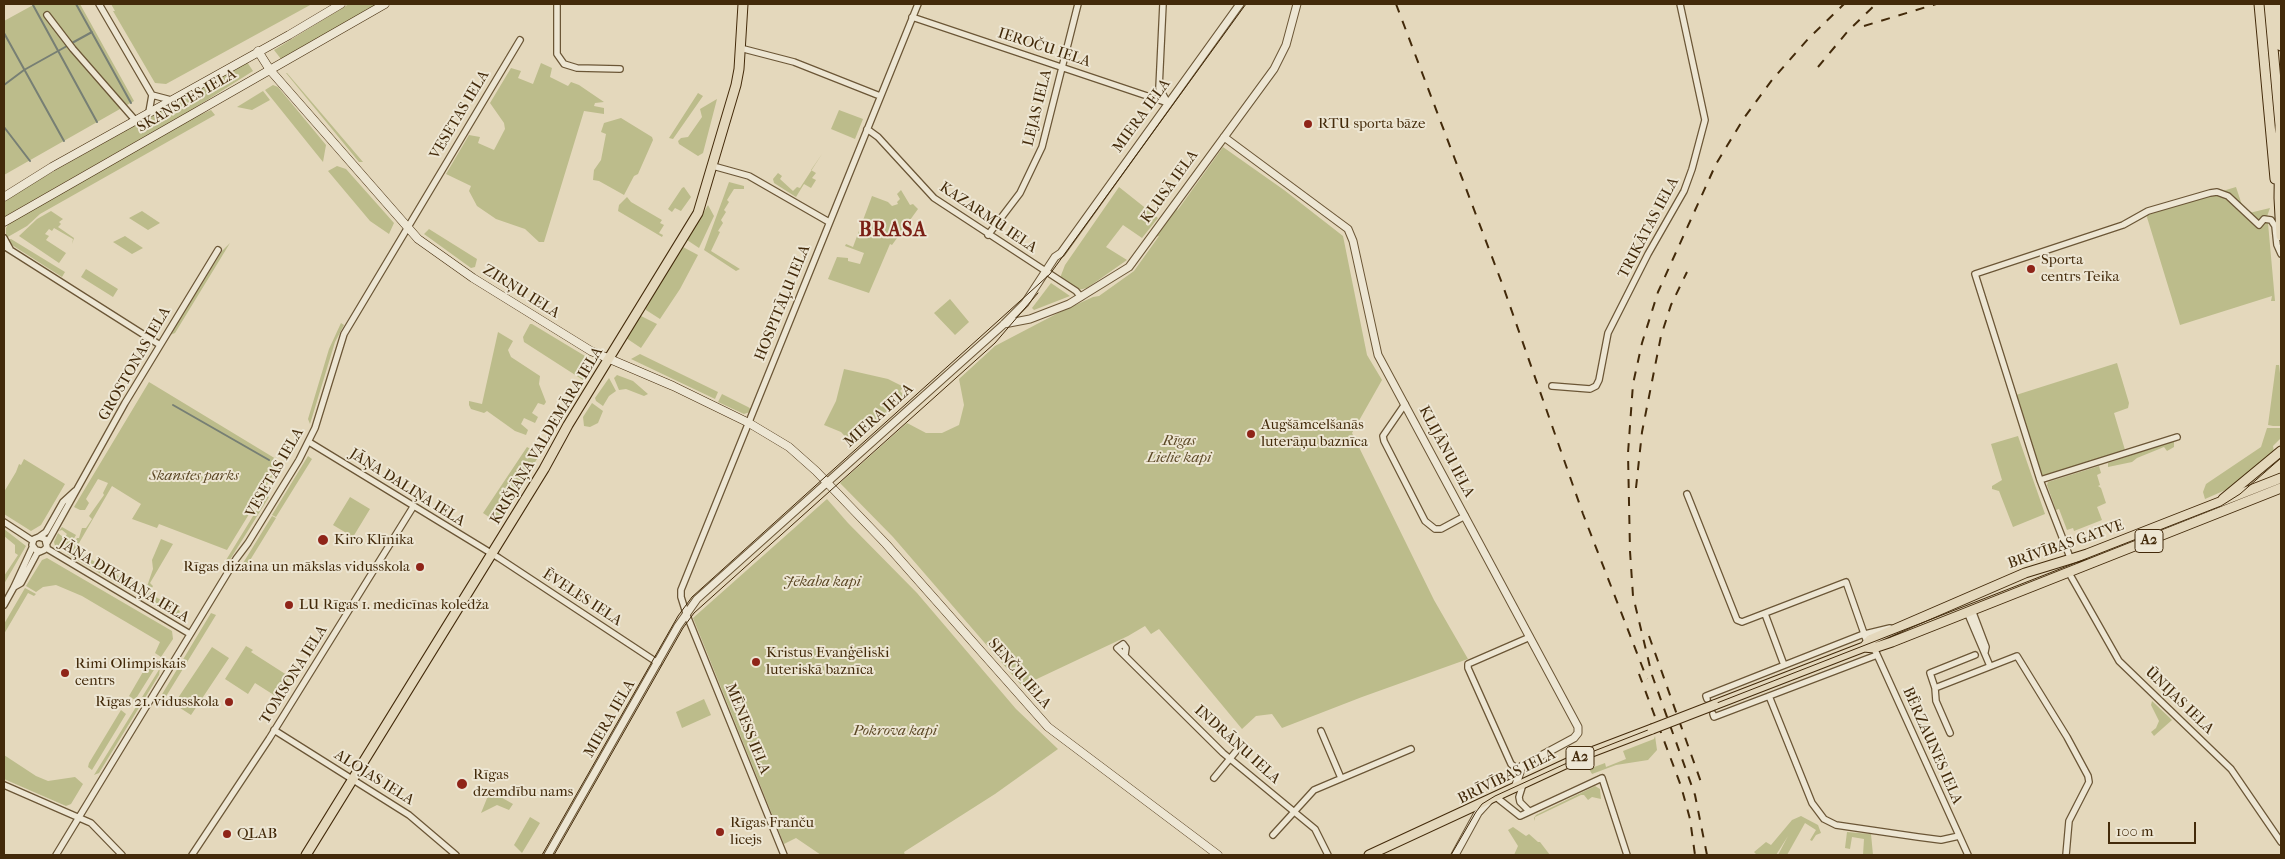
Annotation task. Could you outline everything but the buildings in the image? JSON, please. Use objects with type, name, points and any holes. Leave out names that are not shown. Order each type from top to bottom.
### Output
[{"type":"main road","name":"SKANSTES IELA","points":[[4,196],[341,4]]},
{"type":"main road","name":"SKANSTES IELA","points":[[5,224],[385,4]]},
{"type":"main road","name":"KRIŠJĀŅA VALDEMĀRA IELA","points":[[306,855],[544,470],[608,358],[698,213],[736,85],[743,4]]},
{"type":"main road","points":[[2259,4],[2276,187],[2279,198]]},
{"type":"main road","points":[[2269,4],[2278,41]]},
{"type":"main road","points":[[2277,4],[2281,236]]},
{"type":"main road","name":"ZIRŅU IELA","points":[[258,51],[270,70],[408,228],[435,252],[473,278],[591,351],[749,423],[788,447],[826,482]]},
{"type":"main road","points":[[2216,504],[2281,451]]},
{"type":"main road","name":"BRĪVĪBAS GATVE","points":[[1869,645],[1908,624],[2025,573],[2071,560],[2281,478]]},
{"type":"main road","name":"SENČU IELA","points":[[826,482],[886,544],[1048,727],[1218,855]]},
{"type":"main road","name":"BRĪVĪBAS GATVE","points":[[1711,706],[1869,645],[1970,611],[2281,488]]},
{"type":"main road","name":"BRĪVĪBAS IELA","points":[[1369,855],[1590,753],[1711,706]]},
{"type":"street","points":[[99,4],[152,94],[149,112]]},
{"type":"street","points":[[557,4],[557,54],[564,64],[577,68],[620,69]]},
{"type":"street","name":"HOSPITĀĻU IELA","points":[[686,613],[681,597],[682,587],[918,4]]},
{"type":"street","name":"LEJAS IELA","points":[[988,235],[1020,193],[1037,161],[1048,131],[1061,68],[1078,4]]},
{"type":"street","points":[[1163,4],[1159,88],[1168,103]]},
{"type":"street","name":"MIERA IELA","points":[[548,855],[686,613],[709,586],[1004,324],[1036,289],[1046,272],[1240,4]]},
{"type":"street","name":"KLUSĀ IELA","points":[[1004,324],[1030,319],[1081,297],[1129,266],[1279,61],[1288,40],[1297,4]]},
{"type":"street","name":"TRIKĀTAS IELA","points":[[1552,386],[1590,389],[1596,386],[1599,380],[1608,333],[1648,254],[1684,191],[1692,169],[1705,120],[1680,4]]},
{"type":"street","points":[[47,15],[73,49],[135,120]]},
{"type":"street","name":"IEROČU IELA","points":[[912,17],[1168,103]]},
{"type":"street","name":"VESETAS IELA","points":[[56,855],[309,442],[323,405],[341,341],[520,40]]},
{"type":"street","points":[[740,48],[794,62],[880,96]]},
{"type":"street","points":[[152,94],[171,100]]},
{"type":"street","name":"KAZARMU IELA","points":[[866,129],[878,137],[928,194],[1076,291],[1081,297]]},
{"type":"street","name":"KLIJĀNU IELA","points":[[1224,137],[1348,229],[1353,241],[1378,355],[1579,730],[1574,738],[1527,763],[1519,770]]},
{"type":"street","points":[[713,166],[750,176],[829,222]]},
{"type":"street","points":[[2071,560],[2040,480],[1975,274],[2123,225],[2148,211],[2217,192],[2228,196],[2258,224],[2264,220],[2270,220],[2275,226],[2276,246],[2281,254]]},
{"type":"street","points":[[4,238],[10,249]]},
{"type":"street","points":[[4,246],[160,345]]},
{"type":"street","name":"GROSTONAS IELA","points":[[14,587],[21,582],[44,548],[160,345],[218,250]]},
{"type":"street","points":[[1404,404],[1383,436],[1425,521],[1434,529],[1441,529],[1465,516]]},
{"type":"street","points":[[2040,480],[2102,462],[2177,436]]},
{"type":"street","name":"JĀŅA DALIŅA IELA","points":[[309,442],[492,554]]},
{"type":"street","name":"GROSTONAS IELA","points":[[4,605],[33,544],[46,532],[63,502],[75,491]]},
{"type":"street","points":[[1686,494],[1737,620],[1742,622],[1764,614],[1784,665]]},
{"type":"street","name":"TOMSONA IELA","points":[[192,855],[274,730],[413,506]]},
{"type":"street","points":[[4,522],[33,544],[44,548],[45,539],[39,537]]},
{"type":"street","name":"JĀŅA DIKMAŅA IELA","points":[[44,548],[190,634]]},
{"type":"street","name":"ĒVELES IELA","points":[[492,554],[658,663]]},
{"type":"street","name":"ŪNIJAS IELA","points":[[2069,572],[2119,661],[2231,768],[2281,842]]},
{"type":"street","name":"BĒRZAUNES IELA","points":[[1764,614],[1846,582],[1869,645],[1968,855]]},
{"type":"street","points":[[1970,611],[1981,648],[1985,652],[1990,666]]},
{"type":"street","name":"MĒNESS IELA","points":[[686,613],[784,855]]},
{"type":"street","points":[[1514,788],[1519,770],[1511,764],[1468,668],[1468,664],[1530,637]]},
{"type":"street","name":"BRĪVĪBAS GATVE","points":[[1869,645],[1769,696],[1714,717],[1706,696],[1784,665],[1869,645]]},
{"type":"street","name":"INDRĀNU IELA","points":[[1125,655],[1229,759],[1315,829],[1328,855]]},
{"type":"street","points":[[1950,733],[1936,701],[1935,688],[1930,673],[1975,655]]},
{"type":"street","points":[[1935,688],[2016,656],[2087,772],[2088,782],[2069,821],[2066,855]]},
{"type":"street","points":[[1769,696],[1812,803],[1824,818],[1836,825],[1941,840],[1959,836]]},
{"type":"street","name":"ALOJAS IELA","points":[[274,730],[409,814],[456,855]]},
{"type":"street","points":[[1322,732],[1341,778]]},
{"type":"street","points":[[1214,778],[1242,744]]},
{"type":"street","points":[[1272,835],[1314,790],[1411,749]]},
{"type":"street","points":[[1455,855],[1478,813],[1493,799],[1520,816],[1602,778],[1627,855]]},
{"type":"street","points":[[1523,784],[1519,797],[1520,802],[1529,811]]},
{"type":"street","points":[[4,786],[79,818],[99,829],[122,855]]},
{"type":"green space","points":[[35,4],[80,4],[134,101],[4,175],[4,21]]},
{"type":"green space","points":[[111,4],[312,4],[166,84],[155,83],[113,11],[115,11]]},
{"type":"green space","points":[[349,4],[377,4],[281,59],[274,50]]},
{"type":"green space","points":[[247,62],[253,71],[193,109],[4,217],[4,202],[26,187]]},
{"type":"green space","points":[[541,63],[552,68],[550,77],[568,86],[571,82],[579,85],[604,102],[595,103],[594,106],[604,108],[604,114],[584,111],[544,242],[539,242],[525,229],[496,219],[477,206],[469,191],[471,186],[446,174],[469,135],[480,137],[478,143],[494,150],[505,129],[504,123],[490,103],[511,68],[521,71],[518,78],[533,84]]},
{"type":"green space","points":[[287,73],[363,162],[359,162]]},
{"type":"green space","points":[[273,85],[278,87],[326,145],[323,162],[265,90]]},
{"type":"green space","points":[[263,91],[270,100],[252,110],[237,107]]},
{"type":"green space","points":[[698,93],[703,96],[673,139],[669,138]]},
{"type":"green space","points":[[717,99],[703,153],[698,156],[679,144],[678,141],[681,138],[688,137],[702,117],[700,109]]},
{"type":"green space","points":[[211,110],[215,115],[40,214],[27,226],[6,238],[6,228],[9,223],[181,123]]},
{"type":"green space","points":[[839,110],[863,119],[855,139],[831,129]]},
{"type":"green space","points":[[621,118],[652,137],[653,140],[638,174],[634,176],[624,195],[599,181],[593,180],[594,170],[601,160],[606,134],[601,132],[604,123]]},
{"type":"green space","name":"Rīgas Lielie kapi","points":[[1223,147],[1284,190],[1343,236],[1367,355],[1382,380],[1352,433],[1434,600],[1468,659],[1282,728],[1272,714],[1256,716],[1242,729],[1159,629],[1151,634],[1145,626],[1128,636],[1022,686],[893,537],[840,483],[907,423],[926,433],[942,433],[959,425],[964,405],[959,379],[995,346],[1060,312],[1099,296],[1134,271],[1159,236],[1155,237],[1180,201],[1177,211]]},
{"type":"green space","points":[[337,166],[346,169],[394,223],[389,234],[370,221],[328,171]]},
{"type":"green space","points":[[811,170],[816,173],[812,178],[816,180],[811,188],[804,184],[796,197],[774,183],[773,179],[778,173],[782,176],[780,179],[793,191],[797,187],[800,188]]},
{"type":"green space","points":[[729,182],[744,186],[744,189],[734,189],[727,200],[729,202],[724,210],[726,212],[721,220],[723,223],[711,251],[740,269],[736,271],[704,250]]},
{"type":"green space","points":[[684,187],[691,197],[681,211],[675,208],[672,212],[668,209]]},
{"type":"green space","points":[[1119,187],[1158,218],[1142,238],[1123,225],[1106,247],[1127,260],[1087,288],[1078,290],[1060,278],[1065,265]]},
{"type":"green space","points":[[2236,187],[2245,214],[2270,208],[2265,222],[2268,223],[2275,301],[2271,301],[2272,296],[2180,325],[2146,214]]},
{"type":"green space","points":[[901,190],[910,205],[913,204],[918,209],[892,245],[890,244],[869,293],[828,279],[837,257],[848,258],[848,261],[860,264],[864,253],[845,246],[846,244],[853,247],[872,196],[888,202],[892,206],[898,204],[897,202],[900,199],[897,194]]},
{"type":"green space","points":[[627,197],[631,202],[662,220],[660,223],[664,225],[659,233],[663,235],[662,237],[618,211],[619,205]]},
{"type":"green space","points":[[708,205],[714,216],[699,248],[687,240]]},
{"type":"green space","points":[[51,211],[63,219],[59,222],[61,224],[58,227],[74,238],[72,244],[73,239],[54,228],[52,231],[49,229],[45,234],[49,236],[46,240],[66,253],[59,263],[19,236],[37,219]]},
{"type":"green space","points":[[142,211],[160,223],[148,230],[129,218]]},
{"type":"green space","points":[[429,229],[477,259],[475,267],[471,268],[424,234]]},
{"type":"green space","points":[[125,236],[143,248],[132,254],[113,242]]},
{"type":"green space","points":[[11,239],[65,272],[62,277],[12,245],[7,240]]},
{"type":"green space","points":[[230,243],[175,333],[170,335],[222,251]]},
{"type":"green space","points":[[683,247],[698,255],[680,289],[660,319],[646,310],[646,306]]},
{"type":"green space","points":[[86,269],[118,289],[113,297],[81,277]]},
{"type":"green space","points":[[1051,283],[1070,296],[1034,310],[1032,308]]},
{"type":"green space","points":[[950,299],[969,322],[955,335],[934,313]]},
{"type":"green space","points":[[641,316],[657,324],[641,348],[626,338]]},
{"type":"green space","points":[[341,323],[344,325],[335,342],[310,424],[308,419],[329,349]]},
{"type":"green space","points":[[530,324],[585,356],[583,360],[590,367],[583,380],[524,342],[523,337]]},
{"type":"green space","points":[[498,332],[513,341],[508,350],[511,357],[540,376],[539,384],[546,402],[544,405],[538,403],[532,413],[538,417],[535,423],[524,418],[521,424],[528,430],[526,435],[515,431],[487,411],[484,413],[471,409],[469,405],[469,401],[482,404]]},
{"type":"green space","points":[[640,354],[718,392],[715,399],[631,359]]},
{"type":"green space","points":[[2117,363],[2129,403],[2128,408],[2114,413],[2125,450],[2042,476],[2016,395]]},
{"type":"green space","points":[[2276,365],[2279,365],[2281,382],[2281,426],[2268,425]]},
{"type":"green space","points":[[844,369],[888,379],[904,387],[900,391],[907,398],[853,445],[841,432],[824,425],[836,401]]},
{"type":"green space","points":[[617,375],[633,381],[648,394],[644,396],[626,389],[619,390],[614,378]]},
{"type":"green space","points":[[609,378],[616,391],[609,396],[603,406],[595,398]]},
{"type":"green space","name":"Skanstes parks","points":[[149,382],[281,462],[227,550],[159,524],[157,528],[132,519],[141,504],[112,486],[75,550],[134,585],[138,584],[135,594],[67,554],[77,538],[79,538],[82,528],[86,528],[92,519],[89,516],[104,495],[103,493],[108,483],[98,479],[86,499],[89,503],[85,510],[74,507]]},
{"type":"green space","points":[[722,394],[748,407],[751,409],[750,412],[744,414],[718,402]]},
{"type":"green space","points":[[592,403],[603,411],[598,423],[590,427],[584,426],[583,417]]},
{"type":"green space","points":[[2267,428],[2281,428],[2281,438],[2273,446],[2274,452],[2230,488],[2205,499],[2203,492],[2206,484],[2261,447]]},
{"type":"green space","points":[[2018,436],[2045,514],[2013,527],[1999,491],[1992,489],[1992,486],[2002,480],[1991,444]]},
{"type":"green space","points":[[2172,441],[2174,442],[2174,447],[2167,451],[2164,447],[2132,462],[2108,467],[2108,463]]},
{"type":"green space","points":[[527,447],[540,454],[498,523],[483,513]]},
{"type":"green space","points":[[308,456],[312,459],[276,517],[272,515]]},
{"type":"green space","points":[[24,459],[65,484],[41,525],[31,531],[4,514],[4,492],[19,464],[21,465]]},
{"type":"green space","points":[[2099,466],[2101,473],[2097,475],[2100,485],[2098,486],[2101,488],[2106,503],[2097,507],[2102,520],[2074,531],[2073,528],[2067,530],[2059,509],[2056,510],[2047,485],[2048,482]]},
{"type":"green space","points":[[266,495],[269,497],[226,566],[223,565]]},
{"type":"green space","points":[[350,497],[370,509],[353,537],[333,525]]},
{"type":"green space","name":"Pokrova kapi","points":[[827,499],[917,593],[1016,709],[1058,749],[995,794],[904,852],[905,855],[821,855],[796,838],[784,844],[693,618]]},
{"type":"green space","points":[[272,516],[276,518],[244,570],[240,568]]},
{"type":"green space","points":[[62,527],[76,535],[66,552],[55,546],[54,542],[58,533],[64,538],[67,534],[62,530],[59,531]]},
{"type":"green space","points":[[4,529],[26,546],[4,584],[4,576],[18,555],[15,553],[15,545],[4,536]]},
{"type":"green space","points":[[161,539],[173,544],[150,583],[153,586],[149,593],[180,611],[177,619],[143,598],[153,569],[152,560]]},
{"type":"green space","points":[[47,558],[172,631],[173,639],[161,657],[155,653],[160,642],[82,596],[56,585],[43,587],[36,592],[26,586],[42,560]]},
{"type":"green space","points":[[25,588],[36,594],[34,596],[28,593],[4,634],[4,624]]},
{"type":"green space","points":[[211,613],[216,615],[162,703],[158,701]]},
{"type":"green space","points":[[246,646],[253,650],[251,652],[290,677],[277,697],[255,683],[248,694],[225,679]]},
{"type":"green space","points":[[212,647],[229,658],[191,715],[174,704]]},
{"type":"green space","points":[[152,663],[157,665],[135,700],[129,696],[147,665]]},
{"type":"green space","points":[[160,668],[159,675],[99,773],[94,775]]},
{"type":"green space","points":[[704,699],[711,715],[682,728],[676,712]]},
{"type":"green space","points":[[2152,701],[2172,720],[2154,736],[2151,732],[2156,728],[2159,721],[2151,705]]},
{"type":"green space","points":[[121,710],[126,714],[92,770],[88,767],[89,763]]},
{"type":"green space","points":[[1655,736],[1657,750],[1648,760],[1616,765],[1592,774],[1589,769],[1605,763],[1606,767],[1626,759],[1623,751],[1654,739]]},
{"type":"green space","points":[[4,755],[36,776],[48,781],[75,777],[83,784],[71,804],[66,806],[4,779]]},
{"type":"green space","points":[[1595,786],[1600,789],[1601,799],[1592,797],[1588,800],[1584,795],[1581,795],[1535,817],[1535,821],[1534,818],[1536,815]]},
{"type":"green space","points":[[490,791],[513,804],[509,810],[497,805],[481,813]]},
{"type":"green space","points":[[1801,816],[1818,825],[1821,833],[1816,835],[1812,841],[1810,840],[1816,830],[1805,823],[1787,855],[1778,855],[1788,836],[1776,855],[1757,855],[1754,852],[1766,842],[1771,845],[1792,820]]},
{"type":"green space","points":[[530,817],[540,823],[522,853],[514,845]]},
{"type":"green space","points":[[1513,827],[1526,836],[1529,834],[1540,842],[1550,855],[1514,855],[1518,846],[1508,830]]},
{"type":"green space","points":[[1847,832],[1871,834],[1873,855],[1863,855],[1864,839],[1852,837],[1850,849],[1845,848]]},
{"type":"waterway","points":[[76,4],[131,103]]},
{"type":"waterway","points":[[33,5],[97,122]]},
{"type":"waterway","points":[[72,43],[92,32]]},
{"type":"waterway","points":[[4,33],[64,141]]},
{"type":"waterway","points":[[4,85],[24,70],[67,46]]},
{"type":"waterway","points":[[4,127],[30,161]]},
{"type":"waterway","points":[[173,405],[269,460]]},
{"type":"tram line","points":[[542,855],[678,616],[692,597],[1050,274],[1246,4]]},
{"type":"tram line","points":[[554,855],[683,628],[694,613],[995,343],[1038,293]]},
{"type":"tram line","points":[[1451,855],[1476,812],[1482,804],[1495,796],[1589,753],[2221,506],[2240,494],[2281,458]]},
{"type":"railway","points":[[1396,4],[1503,286],[1583,514],[1647,679]]},
{"type":"railway","points":[[1707,855],[1695,795],[1652,675],[1633,596],[1628,453],[1633,384],[1642,343],[1658,292],[1716,164],[1744,118],[1772,80],[1808,39],[1844,4]]},
{"type":"railway","points":[[1818,67],[1848,31],[1876,4]]},
{"type":"railway","points":[[1864,26],[1936,4]]},
{"type":"railway","points":[[1636,488],[1642,432],[1661,336],[1671,305],[1687,272]]},
{"type":"railway","points":[[1649,636],[1702,785]]},
{"type":"railway","points":[[1639,674],[1681,786],[1690,819],[1695,855]]},
{"type":"place","name":"RTU sporta bāze","points":[[1308,124]]},
{"type":"place","name":"Sporta centrs Teika","points":[[2031,269]]},
{"type":"place","name":"Augšāmcelšanās luterāņu baznīca","points":[[1251,434]]},
{"type":"place","name":"Kiro Klīnika","points":[[323,540]]},
{"type":"place","name":"Rīgas dizaina un mākslas vidusskola","points":[[420,567]]},
{"type":"place","name":"LU Rīgas 1. medicīnas koledža","points":[[289,605]]},
{"type":"place","name":"Kristus Evanģēliski luteriskā baznīca","points":[[756,662]]},
{"type":"place","name":"Rimi Olimpiskais centrs","points":[[65,673]]},
{"type":"place","name":"Rīgas 21. vidusskola","points":[[229,702]]},
{"type":"place","name":"Rīgas dzemdību nams","points":[[462,784]]},
{"type":"place","name":"Rīgas Franču licejs","points":[[720,832]]},
{"type":"place","name":"QLAB","points":[[227,834]]},
{"type":"district","name":"BRASA","points":[[893,231]]},
{"type":"park label","name":"Jēkaba kapi","points":[[822,582]]}]
